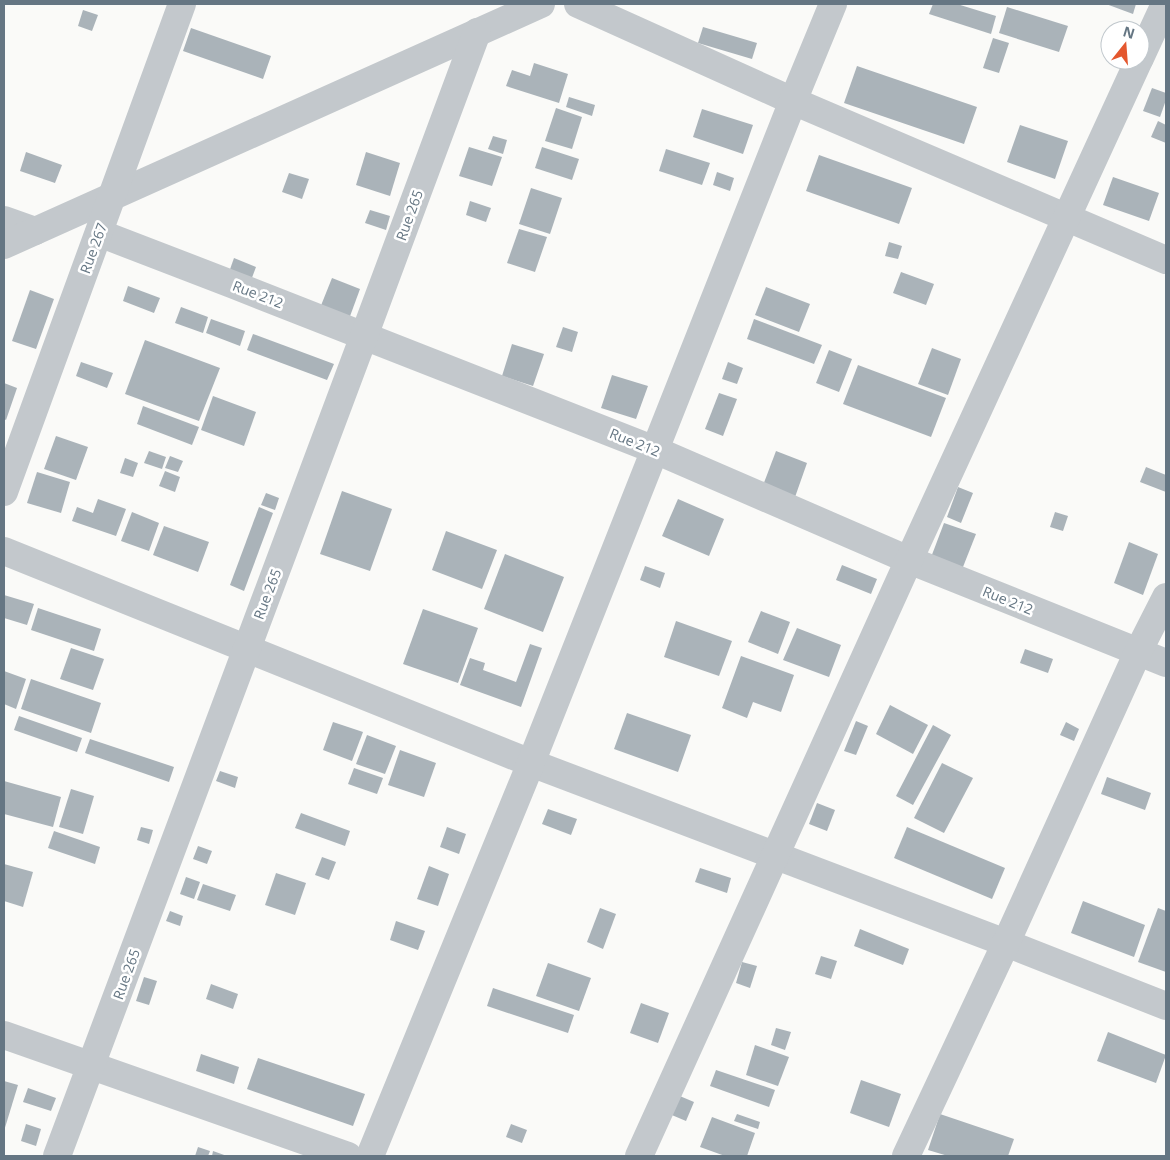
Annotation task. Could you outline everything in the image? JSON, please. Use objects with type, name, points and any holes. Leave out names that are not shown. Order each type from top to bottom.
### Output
[{"type":"street","name":"Rue 267","points":[[4,492],[182,4]]},
{"type":"street","points":[[4,245],[541,4]]},
{"type":"street","points":[[578,4],[793,101],[1166,260]]},
{"type":"street","points":[[370,1156],[532,763],[833,4]]},
{"type":"street","points":[[1150,37],[1165,4]]},
{"type":"street","name":"Rue 265","points":[[57,1156],[477,32]]},
{"type":"street","points":[[639,1156],[909,560],[1135,70]]},
{"type":"street","points":[[4,220],[35,231]]},
{"type":"street","name":"Rue 212","points":[[99,233],[655,450],[909,560],[1166,663]]},
{"type":"street","points":[[4,551],[532,763],[1006,942],[1166,1006]]},
{"type":"street","points":[[906,1156],[1138,652],[1166,597]]},
{"type":"street","points":[[4,1035],[348,1156]]},
{"type":"building","points":[[933,4],[957,4],[996,16],[991,34],[929,14]]},
{"type":"building","points":[[1106,4],[1136,4],[1133,14]]},
{"type":"building","points":[[1007,7],[1068,26],[1059,52],[999,33]]},
{"type":"building","points":[[83,10],[98,15],[92,31],[78,26]]},
{"type":"building","points":[[703,27],[757,43],[752,59],[698,43]]},
{"type":"building","points":[[191,28],[271,56],[263,79],[183,51]]},
{"type":"building","points":[[993,38],[1009,43],[999,73],[983,68]]},
{"type":"building","points":[[534,63],[568,74],[559,103],[506,86],[512,70],[530,76]]},
{"type":"building","points":[[857,66],[977,107],[964,144],[844,103]]},
{"type":"building","points":[[1152,88],[1166,93],[1166,100],[1160,117],[1143,111]]},
{"type":"building","points":[[569,97],[595,105],[592,116],[566,107]]},
{"type":"building","points":[[556,108],[582,117],[572,149],[545,141]]},
{"type":"building","points":[[702,109],[753,125],[743,154],[693,137]]},
{"type":"building","points":[[1158,121],[1166,125],[1166,143],[1151,137]]},
{"type":"building","points":[[1020,125],[1068,141],[1055,179],[1007,162]]},
{"type":"building","points":[[493,136],[507,140],[503,154],[488,149]]},
{"type":"building","points":[[469,147],[502,157],[492,186],[459,176]]},
{"type":"building","points":[[542,147],[579,159],[572,180],[535,168]]},
{"type":"building","points":[[666,149],[710,163],[702,185],[659,171]]},
{"type":"building","points":[[26,152],[62,165],[55,183],[20,171]]},
{"type":"building","points":[[366,152],[400,163],[390,196],[356,185]]},
{"type":"building","points":[[819,155],[912,188],[899,224],[806,191]]},
{"type":"building","points":[[717,172],[734,178],[730,191],[713,185]]},
{"type":"building","points":[[289,173],[309,179],[302,199],[282,192]]},
{"type":"building","points":[[1113,177],[1159,193],[1149,221],[1103,205]]},
{"type":"building","points":[[531,188],[562,198],[550,234],[519,224]]},
{"type":"building","points":[[470,201],[491,208],[486,222],[466,215]]},
{"type":"building","points":[[370,210],[390,216],[386,230],[365,223]]},
{"type":"building","points":[[519,229],[547,237],[535,272],[507,263]]},
{"type":"building","points":[[889,242],[902,246],[898,259],[885,256]]},
{"type":"building","points":[[234,258],[256,267],[250,283],[228,275]]},
{"type":"building","points":[[901,272],[934,284],[926,305],[893,293]]},
{"type":"building","points":[[332,278],[360,289],[349,319],[320,308]]},
{"type":"building","points":[[128,286],[160,298],[154,313],[123,301]]},
{"type":"building","points":[[766,287],[810,304],[799,332],[755,315]]},
{"type":"building","points":[[30,290],[54,299],[36,349],[12,341]]},
{"type":"building","points":[[181,307],[208,317],[203,333],[175,323]]},
{"type":"building","points":[[211,319],[245,331],[240,346],[206,333]]},
{"type":"building","points":[[754,319],[822,345],[814,364],[747,339]]},
{"type":"building","points":[[563,327],[578,332],[572,352],[556,347]]},
{"type":"building","points":[[253,334],[334,364],[327,380],[247,350]]},
{"type":"building","points":[[145,340],[220,368],[199,421],[125,394]]},
{"type":"building","points":[[512,344],[544,354],[533,386],[502,376]]},
{"type":"building","points":[[932,348],[961,359],[948,395],[918,384]]},
{"type":"building","points":[[829,350],[852,359],[839,392],[816,383]]},
{"type":"building","points":[[81,362],[113,373],[107,388],[76,376]]},
{"type":"building","points":[[728,362],[743,368],[737,384],[722,379]]},
{"type":"building","points":[[858,365],[946,398],[931,437],[843,404]]},
{"type":"building","points":[[612,375],[648,386],[636,419],[601,408]]},
{"type":"building","points":[[4,383],[17,388],[6,420],[4,419]]},
{"type":"building","points":[[719,393],[737,399],[723,436],[705,429]]},
{"type":"building","points":[[213,396],[256,412],[244,446],[201,430]]},
{"type":"building","points":[[143,406],[199,427],[192,445],[137,424]]},
{"type":"building","points":[[56,436],[88,447],[76,480],[44,469]]},
{"type":"building","points":[[149,451],[166,457],[162,469],[144,463]]},
{"type":"building","points":[[776,451],[807,463],[794,500],[762,488]]},
{"type":"building","points":[[170,456],[183,461],[178,472],[165,468]]},
{"type":"building","points":[[125,458],[138,463],[133,477],[120,473]]},
{"type":"building","points":[[1146,467],[1166,475],[1166,492],[1140,482]]},
{"type":"building","points":[[165,471],[180,477],[175,492],[159,486]]},
{"type":"building","points":[[37,472],[70,482],[61,513],[27,503]]},
{"type":"building","points":[[958,487],[973,493],[961,523],[947,517]]},
{"type":"building","points":[[342,491],[392,509],[370,571],[320,554]]},
{"type":"building","points":[[266,493],[279,498],[275,510],[261,505]]},
{"type":"building","points":[[98,499],[126,509],[116,536],[72,521],[77,507],[93,513]]},
{"type":"building","points":[[678,499],[724,519],[709,556],[662,536]]},
{"type":"building","points":[[259,507],[273,513],[244,591],[230,585]]},
{"type":"building","points":[[132,512],[159,523],[149,551],[121,541]]},
{"type":"building","points":[[1055,512],[1068,516],[1063,531],[1050,527]]},
{"type":"building","points":[[944,523],[976,534],[961,572],[930,560]]},
{"type":"building","points":[[164,526],[209,542],[198,572],[153,555]]},
{"type":"building","points":[[446,531],[497,550],[482,589],[432,570]]},
{"type":"building","points":[[1129,542],[1158,554],[1143,595],[1114,583]]},
{"type":"building","points":[[505,554],[564,577],[543,632],[484,609]]},
{"type":"building","points":[[842,565],[877,579],[871,594],[836,580]]},
{"type":"building","points":[[645,566],[665,573],[660,588],[640,580]]},
{"type":"building","points":[[4,595],[34,604],[27,625],[4,618]]},
{"type":"building","points":[[38,608],[101,629],[94,651],[31,630]]},
{"type":"building","points":[[423,609],[478,628],[458,683],[403,664]]},
{"type":"building","points":[[761,611],[790,622],[778,654],[748,642]]},
{"type":"building","points":[[676,621],[732,641],[719,676],[664,657]]},
{"type":"building","points":[[797,628],[841,645],[829,677],[783,660]]},
{"type":"building","points":[[530,644],[542,648],[521,707],[460,685],[470,658],[485,663],[483,670],[516,682]]},
{"type":"building","points":[[71,648],[104,659],[93,690],[60,679]]},
{"type":"building","points":[[1025,649],[1053,659],[1048,673],[1020,663]]},
{"type":"building","points":[[741,656],[794,675],[781,712],[753,702],[747,718],[722,708]]},
{"type":"building","points":[[4,671],[26,679],[16,709],[4,704]]},
{"type":"building","points":[[31,679],[101,703],[91,733],[21,709]]},
{"type":"building","points":[[890,705],[928,725],[913,754],[876,734]]},
{"type":"building","points":[[627,713],[691,735],[678,772],[614,749]]},
{"type":"building","points":[[19,716],[82,738],[77,752],[14,730]]},
{"type":"building","points":[[856,721],[868,726],[856,755],[844,751]]},
{"type":"building","points":[[333,722],[363,732],[352,761],[323,750]]},
{"type":"building","points":[[1066,722],[1079,729],[1074,741],[1060,735]]},
{"type":"building","points":[[933,725],[951,735],[913,805],[896,796]]},
{"type":"building","points":[[367,735],[396,746],[385,774],[356,764]]},
{"type":"building","points":[[90,739],[174,767],[169,782],[85,753]]},
{"type":"building","points":[[400,750],[436,763],[424,797],[388,785]]},
{"type":"building","points":[[942,763],[973,778],[944,833],[914,818]]},
{"type":"building","points":[[354,768],[383,778],[377,794],[348,784]]},
{"type":"building","points":[[220,771],[238,777],[235,788],[216,781]]},
{"type":"building","points":[[1107,777],[1151,793],[1145,810],[1101,794]]},
{"type":"building","points":[[4,781],[61,797],[53,827],[4,814]]},
{"type":"building","points":[[71,789],[94,796],[83,834],[59,827]]},
{"type":"building","points":[[817,803],[835,810],[827,831],[809,824]]},
{"type":"building","points":[[548,809],[577,819],[571,835],[542,824]]},
{"type":"building","points":[[301,813],[350,831],[345,846],[295,828]]},
{"type":"building","points":[[141,827],[153,830],[149,844],[137,840]]},
{"type":"building","points":[[447,827],[466,834],[459,854],[440,847]]},
{"type":"building","points":[[907,827],[1005,868],[992,899],[894,858]]},
{"type":"building","points":[[54,831],[100,847],[95,864],[48,848]]},
{"type":"building","points":[[198,846],[212,851],[207,864],[193,859]]},
{"type":"building","points":[[322,857],[336,862],[329,880],[315,875]]},
{"type":"building","points":[[4,864],[33,872],[23,907],[4,901]]},
{"type":"building","points":[[429,866],[449,874],[438,906],[417,899]]},
{"type":"building","points":[[700,868],[731,878],[727,893],[695,882]]},
{"type":"building","points":[[276,873],[306,883],[295,915],[265,905]]},
{"type":"building","points":[[186,877],[200,882],[194,899],[180,894]]},
{"type":"building","points":[[203,884],[236,895],[230,911],[197,900]]},
{"type":"building","points":[[1083,901],[1145,925],[1134,957],[1071,933]]},
{"type":"building","points":[[600,908],[616,914],[603,949],[587,942]]},
{"type":"building","points":[[1158,908],[1166,911],[1166,972],[1138,962]]},
{"type":"building","points":[[170,911],[183,916],[180,926],[166,921]]},
{"type":"building","points":[[396,921],[425,931],[418,950],[390,940]]},
{"type":"building","points":[[860,929],[909,949],[903,965],[854,946]]},
{"type":"building","points":[[821,956],[837,961],[831,979],[815,974]]},
{"type":"building","points":[[742,962],[757,966],[750,988],[736,983]]},
{"type":"building","points":[[548,963],[591,978],[579,1011],[536,996]]},
{"type":"building","points":[[144,977],[157,981],[149,1005],[136,1001]]},
{"type":"building","points":[[211,984],[238,994],[233,1009],[206,999]]},
{"type":"building","points":[[493,988],[574,1015],[568,1033],[487,1006]]},
{"type":"building","points":[[641,1003],[669,1013],[658,1043],[630,1033]]},
{"type":"building","points":[[776,1028],[791,1032],[785,1050],[771,1045]]},
{"type":"building","points":[[1108,1032],[1166,1055],[1156,1083],[1097,1061]]},
{"type":"building","points":[[755,1045],[789,1057],[778,1086],[746,1075]]},
{"type":"building","points":[[201,1054],[239,1067],[234,1084],[196,1071]]},
{"type":"building","points":[[258,1058],[365,1094],[353,1126],[247,1089]]},
{"type":"building","points":[[716,1070],[775,1090],[769,1107],[710,1086]]},
{"type":"building","points":[[861,1080],[901,1094],[889,1127],[850,1113]]},
{"type":"building","points":[[4,1081],[18,1085],[4,1131]]},
{"type":"building","points":[[28,1088],[56,1098],[51,1111],[23,1102]]},
{"type":"building","points":[[675,1094],[694,1102],[686,1121],[667,1113]]},
{"type":"building","points":[[737,1114],[760,1122],[758,1129],[734,1121]]},
{"type":"building","points":[[940,1114],[1014,1139],[1008,1156],[948,1156],[928,1150]]},
{"type":"building","points":[[712,1117],[755,1133],[747,1156],[725,1156],[700,1147]]},
{"type":"building","points":[[26,1124],[41,1129],[36,1146],[21,1141]]},
{"type":"building","points":[[511,1124],[527,1130],[522,1143],[506,1137]]},
{"type":"building","points":[[198,1147],[210,1151],[208,1156],[195,1156]]},
{"type":"building","points":[[213,1151],[227,1156],[212,1156]]}]
